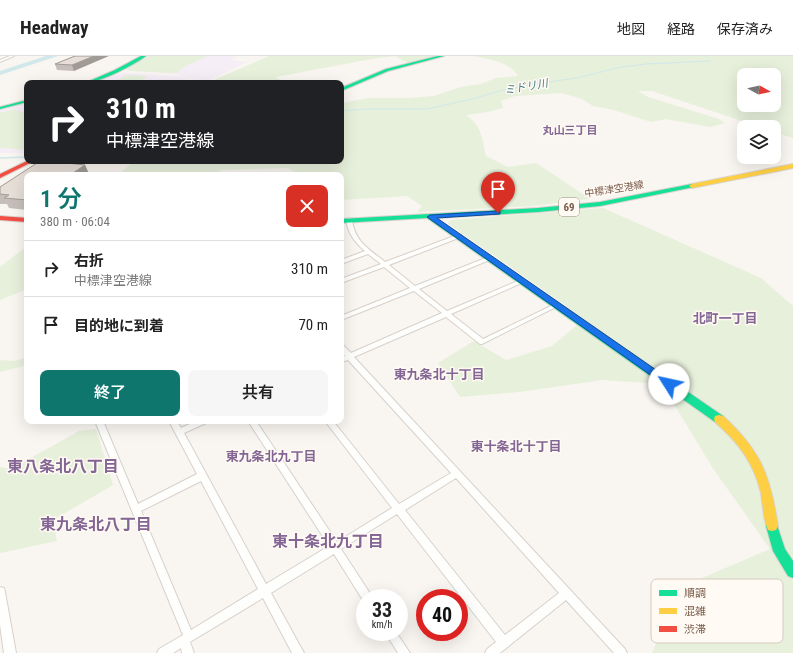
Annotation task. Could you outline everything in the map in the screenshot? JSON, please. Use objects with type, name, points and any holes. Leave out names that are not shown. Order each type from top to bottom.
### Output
[{"type":"street","points":[[0,61],[13,56]]},
{"type":"street","points":[[94,80],[116,71],[144,56]]},
{"type":"street","points":[[344,89],[387,70],[442,56]]},
{"type":"street","points":[[0,108],[24,102]]},
{"type":"street","points":[[0,176],[25,164]]},
{"type":"street","name":"中標津空港線","points":[[345,221],[538,210],[600,204],[793,166]]},
{"type":"street","points":[[430,217],[719,419],[740,438],[756,458],[769,500],[772,532],[776,546],[780,555],[793,572]]},
{"type":"street","points":[[0,218],[24,220]]},
{"type":"street","points":[[345,221],[350,227],[358,243],[368,252],[482,342],[556,305]]},
{"type":"street","points":[[344,280],[459,236]]},
{"type":"street","points":[[344,261],[368,252]]},
{"type":"street","points":[[344,317],[490,258]]},
{"type":"street","points":[[344,359],[522,281]]},
{"type":"street","points":[[344,350],[621,653]]},
{"type":"street","points":[[100,424],[136,509],[186,639],[188,653]]},
{"type":"street","points":[[175,424],[298,653]]},
{"type":"street","points":[[179,432],[196,424]]},
{"type":"street","points":[[254,424],[362,589]]},
{"type":"street","points":[[331,424],[504,643]]},
{"type":"street","points":[[163,653],[457,474]]},
{"type":"street","points":[[136,509],[202,476]]},
{"type":"street","points":[[0,592],[10,653]]},
{"type":"street","points":[[491,653],[567,593]]},
{"type":"street","points":[[396,641],[404,653]]},
{"type":"shaded area","points":[[148,56],[233,56],[237,57],[231,60],[247,62],[209,80],[196,80],[177,74],[124,70]]},
{"type":"shaded area","points":[[125,73],[178,76],[191,80],[100,80]]},
{"type":"shaded area","points":[[24,103],[24,153],[0,153],[0,110]]},
{"type":"green space","points":[[149,56],[208,56],[186,66],[176,73],[130,71],[127,69]]},
{"type":"green space","points":[[269,56],[395,56],[371,59],[276,77],[280,80],[214,80]]},
{"type":"green space","points":[[395,56],[439,56],[408,63]]},
{"type":"green space","points":[[473,56],[793,56],[793,138],[781,134],[781,120],[739,120],[652,91],[638,91],[648,97],[719,119],[725,123],[710,127],[666,119],[651,122],[614,110],[593,106],[582,99],[562,93],[515,96],[501,101],[503,108],[466,115],[478,128],[486,156],[508,167],[536,163],[590,199],[532,206],[417,212],[422,206],[407,196],[344,200],[344,172],[295,172],[288,168],[220,170],[220,172],[121,172],[131,164],[344,164],[344,102],[369,98],[410,98],[434,96],[460,87],[481,84],[496,78],[518,76],[510,67],[498,62]]},
{"type":"green space","points":[[126,75],[148,76],[142,80],[118,80]]},
{"type":"green space","points":[[14,109],[24,113],[24,150],[0,148],[0,113]]},
{"type":"green space","points":[[603,208],[761,278],[793,306],[793,653],[652,653],[656,643],[783,643],[783,579],[700,579],[770,549],[712,467],[662,384],[603,380],[519,392],[460,397],[438,363],[474,341],[506,360],[552,346],[583,320],[562,303],[447,223],[451,220]]},
{"type":"green space","points":[[24,248],[24,290],[0,300],[0,267]]},
{"type":"green space","points":[[24,358],[24,366],[0,372],[0,360],[15,361]]},
{"type":"green space","points":[[96,429],[113,485],[53,520],[57,541],[0,553],[0,467],[11,469],[79,431]]},
{"type":"water","points":[[46,56],[58,56],[0,75],[0,71]]},
{"type":"building","points":[[75,56],[94,56],[72,65],[55,64]]},
{"type":"building","points":[[35,164],[85,165],[74,172],[24,172],[24,200],[4,198],[9,195],[0,194],[0,187]]},
{"type":"waterway","name":"ミドリ川","points":[[344,111],[367,109],[427,109],[472,99],[503,90],[532,84],[577,78],[621,67],[646,64],[710,61]]},
{"type":"waterway","name":"ミドリ川","points":[[0,158],[24,157]]},
{"type":"traffic: fast","points":[[94,80],[116,71],[144,56]]},
{"type":"traffic: fast","points":[[344,89],[387,70],[442,56]]},
{"type":"traffic: fast","points":[[0,108],[24,102]]},
{"type":"traffic: fast","points":[[344,221],[538,210],[600,204],[692,186]]},
{"type":"traffic: fast","points":[[430,217],[719,419]]},
{"type":"traffic: fast","points":[[772,526],[779,551],[793,572]]},
{"type":"traffic: slow","points":[[692,186],[793,166]]},
{"type":"traffic: slow","points":[[719,419],[743,443],[752,454],[758,466],[763,479],[772,526]]},
{"type":"traffic: jam","points":[[0,176],[25,164]]},
{"type":"traffic: jam","points":[[0,218],[24,220]]},
{"type":"district","name":"丸山三丁目","points":[[570,130]]},
{"type":"district","name":"北町一丁目","points":[[725,318]]},
{"type":"district","name":"東九条北十丁目","points":[[439,374]]},
{"type":"district","name":"東十条北十丁目","points":[[516,446]]},
{"type":"district","name":"東九条北九丁目","points":[[271,456]]},
{"type":"district","name":"東八条北八丁目","points":[[63,466]]},
{"type":"district","name":"東九条北八丁目","points":[[96,524]]},
{"type":"district","name":"東十条北九丁目","points":[[328,541]]},
{"type":"route","points":[[498,213],[430,217],[669,384]]}]
